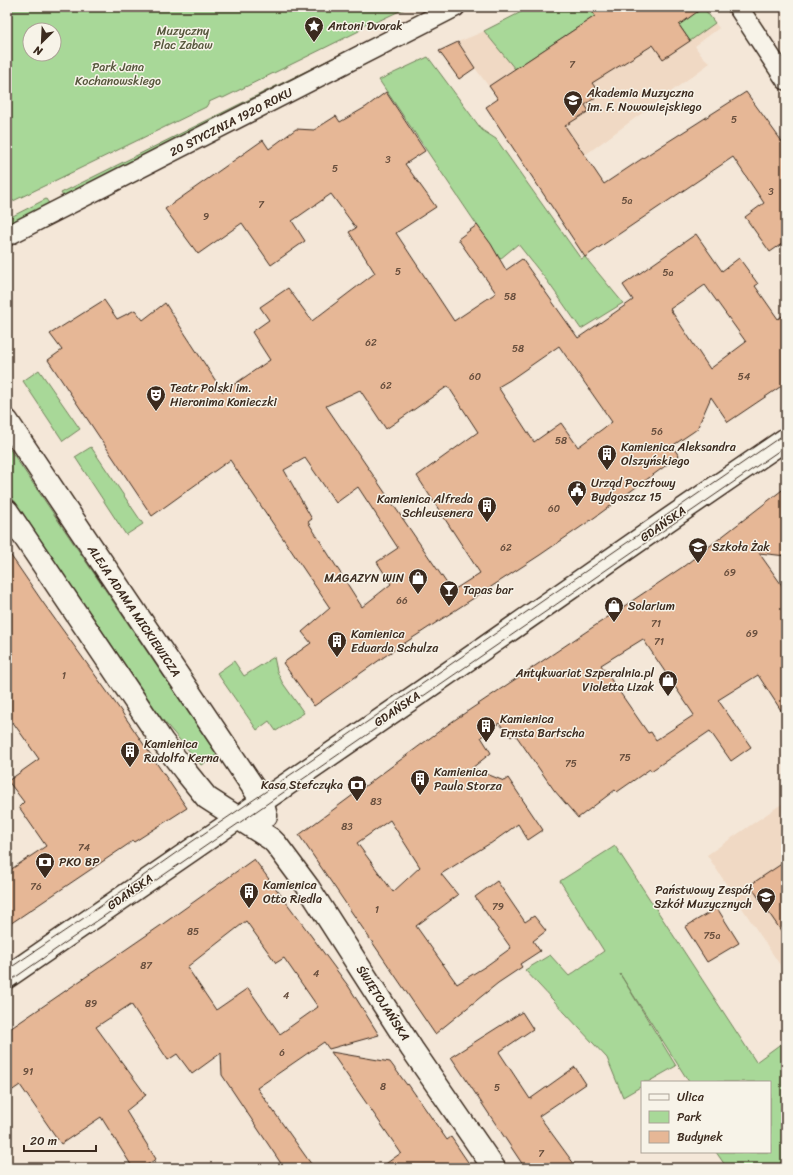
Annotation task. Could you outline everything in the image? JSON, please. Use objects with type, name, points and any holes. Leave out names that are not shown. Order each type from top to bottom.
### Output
[{"type":"street","name":"20 STYCZNIA 1920 ROKU","points":[[7,236],[455,7]]},
{"type":"street","points":[[738,7],[786,80]]},
{"type":"street","name":"ALEJA ADAMA MICKIEWICZA","points":[[7,421],[262,801]]},
{"type":"street","name":"GDAŃSKA","points":[[7,977],[786,439]]},
{"type":"street","points":[[7,511],[158,734],[185,771],[207,798],[238,818]]},
{"type":"street","name":"ŚWIĘTOJAŃSKA","points":[[262,801],[271,838]]},
{"type":"street","name":"ŚWIĘTOJAŃSKA","points":[[238,818],[271,838],[308,887],[412,1049],[494,1168]]},
{"type":"shaded area","name":"Akademia Muzyczna im. F. Nowowiejskiego","points":[[531,7],[703,7],[719,28],[695,46],[701,55],[710,63],[585,155],[590,162],[572,174],[498,99],[458,42],[480,33]]},
{"type":"shaded area","name":"Państwowy Zespół Szkół Muzycznych","points":[[786,801],[786,974],[707,855]]},
{"type":"green space","name":"Park Jana Kochanowskiego","points":[[7,7],[408,7],[372,24],[369,22],[359,27],[359,31],[223,98],[220,97],[209,102],[206,107],[7,204]]},
{"type":"green space","points":[[435,7],[64,198],[61,193]]},
{"type":"green space","points":[[531,7],[589,7],[595,16],[515,69],[484,31]]},
{"type":"green space","points":[[692,7],[703,7],[715,23],[690,41],[679,25]]},
{"type":"green space","points":[[428,57],[482,130],[496,139],[581,259],[585,257],[623,303],[581,329],[548,282],[518,244],[500,259],[379,80]]},
{"type":"green space","points":[[46,199],[50,205],[7,226],[7,219]]},
{"type":"green space","points":[[39,370],[80,429],[63,441],[23,381]]},
{"type":"green space","points":[[7,445],[217,755],[201,765],[162,719],[7,490]]},
{"type":"green space","points":[[91,447],[143,524],[126,535],[75,457]]},
{"type":"green space","points":[[274,657],[277,671],[282,682],[304,713],[276,731],[269,721],[257,730],[217,673],[234,661],[244,676]]},
{"type":"green space","points":[[615,846],[756,1062],[786,1040],[786,1168],[727,1168],[717,1153],[771,1153],[771,1081],[688,1081],[620,974],[676,1066],[650,1081],[641,1081],[641,1087],[623,1097],[607,1058],[525,970],[550,955],[569,976],[604,951],[560,881]]},
{"type":"building","points":[[589,7],[704,7],[679,25],[690,41],[663,59],[653,45],[592,83],[600,94],[585,105],[589,111],[565,126],[604,184],[746,92],[786,147],[786,241],[770,252],[745,217],[764,203],[733,157],[585,257],[486,107],[498,99],[489,86],[595,16]]},
{"type":"building","points":[[458,42],[475,68],[459,79],[439,51]]},
{"type":"building","points":[[386,92],[425,151],[405,164],[436,207],[396,233],[454,321],[496,293],[458,239],[477,225],[491,244],[506,270],[522,259],[578,338],[633,300],[623,285],[696,234],[722,271],[739,258],[758,284],[755,286],[778,319],[786,313],[786,383],[728,422],[711,397],[697,429],[672,446],[679,456],[540,555],[391,652],[314,706],[283,663],[311,643],[302,632],[330,608],[230,460],[152,516],[48,360],[62,350],[50,334],[104,300],[117,319],[135,310],[143,320],[165,303],[223,392],[270,360],[252,332],[269,320],[260,307],[288,288],[312,321],[375,273],[349,232],[356,228],[331,194],[292,221],[305,241],[271,265],[242,223],[198,254],[165,209],[263,140],[269,149],[296,129],[314,130],[336,116],[340,122],[366,107]],"holes":[[[705,285],[746,342],[710,369],[670,309]],[[559,346],[612,422],[578,447],[561,423],[534,442],[498,387]],[[448,386],[478,432],[417,476],[480,573],[452,591],[326,406],[360,390],[386,429]],[[305,458],[336,503],[358,487],[398,548],[377,562],[391,584],[362,607],[308,522],[312,519],[284,470]]]},
{"type":"building","points":[[786,487],[786,556],[759,553],[786,591],[786,718],[758,675],[718,700],[751,747],[731,761],[710,731],[651,771],[650,769],[617,792],[615,790],[578,818],[554,790],[515,734],[511,737],[499,723],[481,737],[491,753],[472,768],[504,781],[508,778],[543,830],[528,840],[518,824],[490,844],[441,874],[458,895],[416,926],[457,984],[511,948],[475,897],[497,881],[525,922],[534,916],[546,931],[533,941],[540,951],[520,964],[522,967],[498,983],[435,1034],[299,835],[453,721],[684,566]],"holes":[[[643,639],[694,715],[656,740],[651,732],[648,733],[601,665]],[[390,820],[420,867],[393,892],[357,843]]]},
{"type":"building","points":[[7,550],[121,711],[187,808],[134,842],[133,841],[7,926],[7,872],[46,846],[19,807],[24,802],[8,781],[39,759],[7,714]]},
{"type":"building","points":[[254,859],[349,987],[379,1035],[329,1049],[324,1042],[257,1088],[314,1168],[284,1168],[222,1075],[221,1053],[192,1074],[177,1054],[168,1060],[131,1004],[96,1027],[146,1095],[126,1111],[156,1159],[142,1168],[133,1168],[101,1117],[61,1144],[20,1085],[7,1094],[7,1031],[160,926]],"holes":[[[246,921],[276,963],[284,958],[318,1007],[280,1034],[248,988],[216,1010],[187,967]]]},
{"type":"building","points":[[786,861],[786,938],[750,885]]},
{"type":"building","points":[[717,908],[739,943],[707,962],[685,927]]},
{"type":"building","points":[[522,1012],[533,1029],[499,1052],[530,1099],[575,1067],[586,1084],[539,1116],[577,1168],[525,1168],[451,1057]]},
{"type":"building","points":[[331,1052],[390,1062],[407,1085],[408,1084],[447,1140],[451,1137],[472,1168],[380,1168],[401,1153]]},
{"type":"tram line","points":[[7,970],[786,433]]},
{"type":"tram line","points":[[7,983],[786,446]]},
{"type":"place","name":"Antoni Dvorak","points":[[314,43]]},
{"type":"place","name":"Akademia Muzyczna im. F. Nowowiejskiego","points":[[573,117]]},
{"type":"place","name":"Teatr Polski im. Hieronima Konieczki","points":[[156,412]]},
{"type":"place","name":"Kamienica Aleksandra Olszyńskiego","points":[[607,471]]},
{"type":"place","name":"Urząd Pocztowy Bydgoszcz 15","points":[[577,507]]},
{"type":"place","name":"Kamienica Alfreda Schleusenera","points":[[487,523]]},
{"type":"place","name":"Szkoła Żak","points":[[698,564]]},
{"type":"place","name":"MAGAZYN WIN","points":[[418,595]]},
{"type":"place","name":"Tapas bar","points":[[449,607]]},
{"type":"place","name":"Solarium","points":[[614,623]]},
{"type":"place","name":"Kamienica Eduarda Schulza","points":[[337,658]]},
{"type":"place","name":"Antykwariat Szperalnia.pl Violetta Lizak","points":[[668,697]]},
{"type":"place","name":"Kamienica Ernsta Bartscha","points":[[486,743]]},
{"type":"place","name":"Kamienica Rudolfa Kerna","points":[[130,768]]},
{"type":"place","name":"Kamienica Paula Storza","points":[[420,796]]},
{"type":"place","name":"Kasa Stefczyka","points":[[357,802]]},
{"type":"place","name":"PKO BP","points":[[45,879]]},
{"type":"place","name":"Kamienica Otto Riedla","points":[[249,909]]},
{"type":"place","name":"Państwowy Zespół Szkół Muzycznych","points":[[766,914]]},
{"type":"park label","name":"Muzyczny Plac Zabaw","points":[[183,38]]}]
